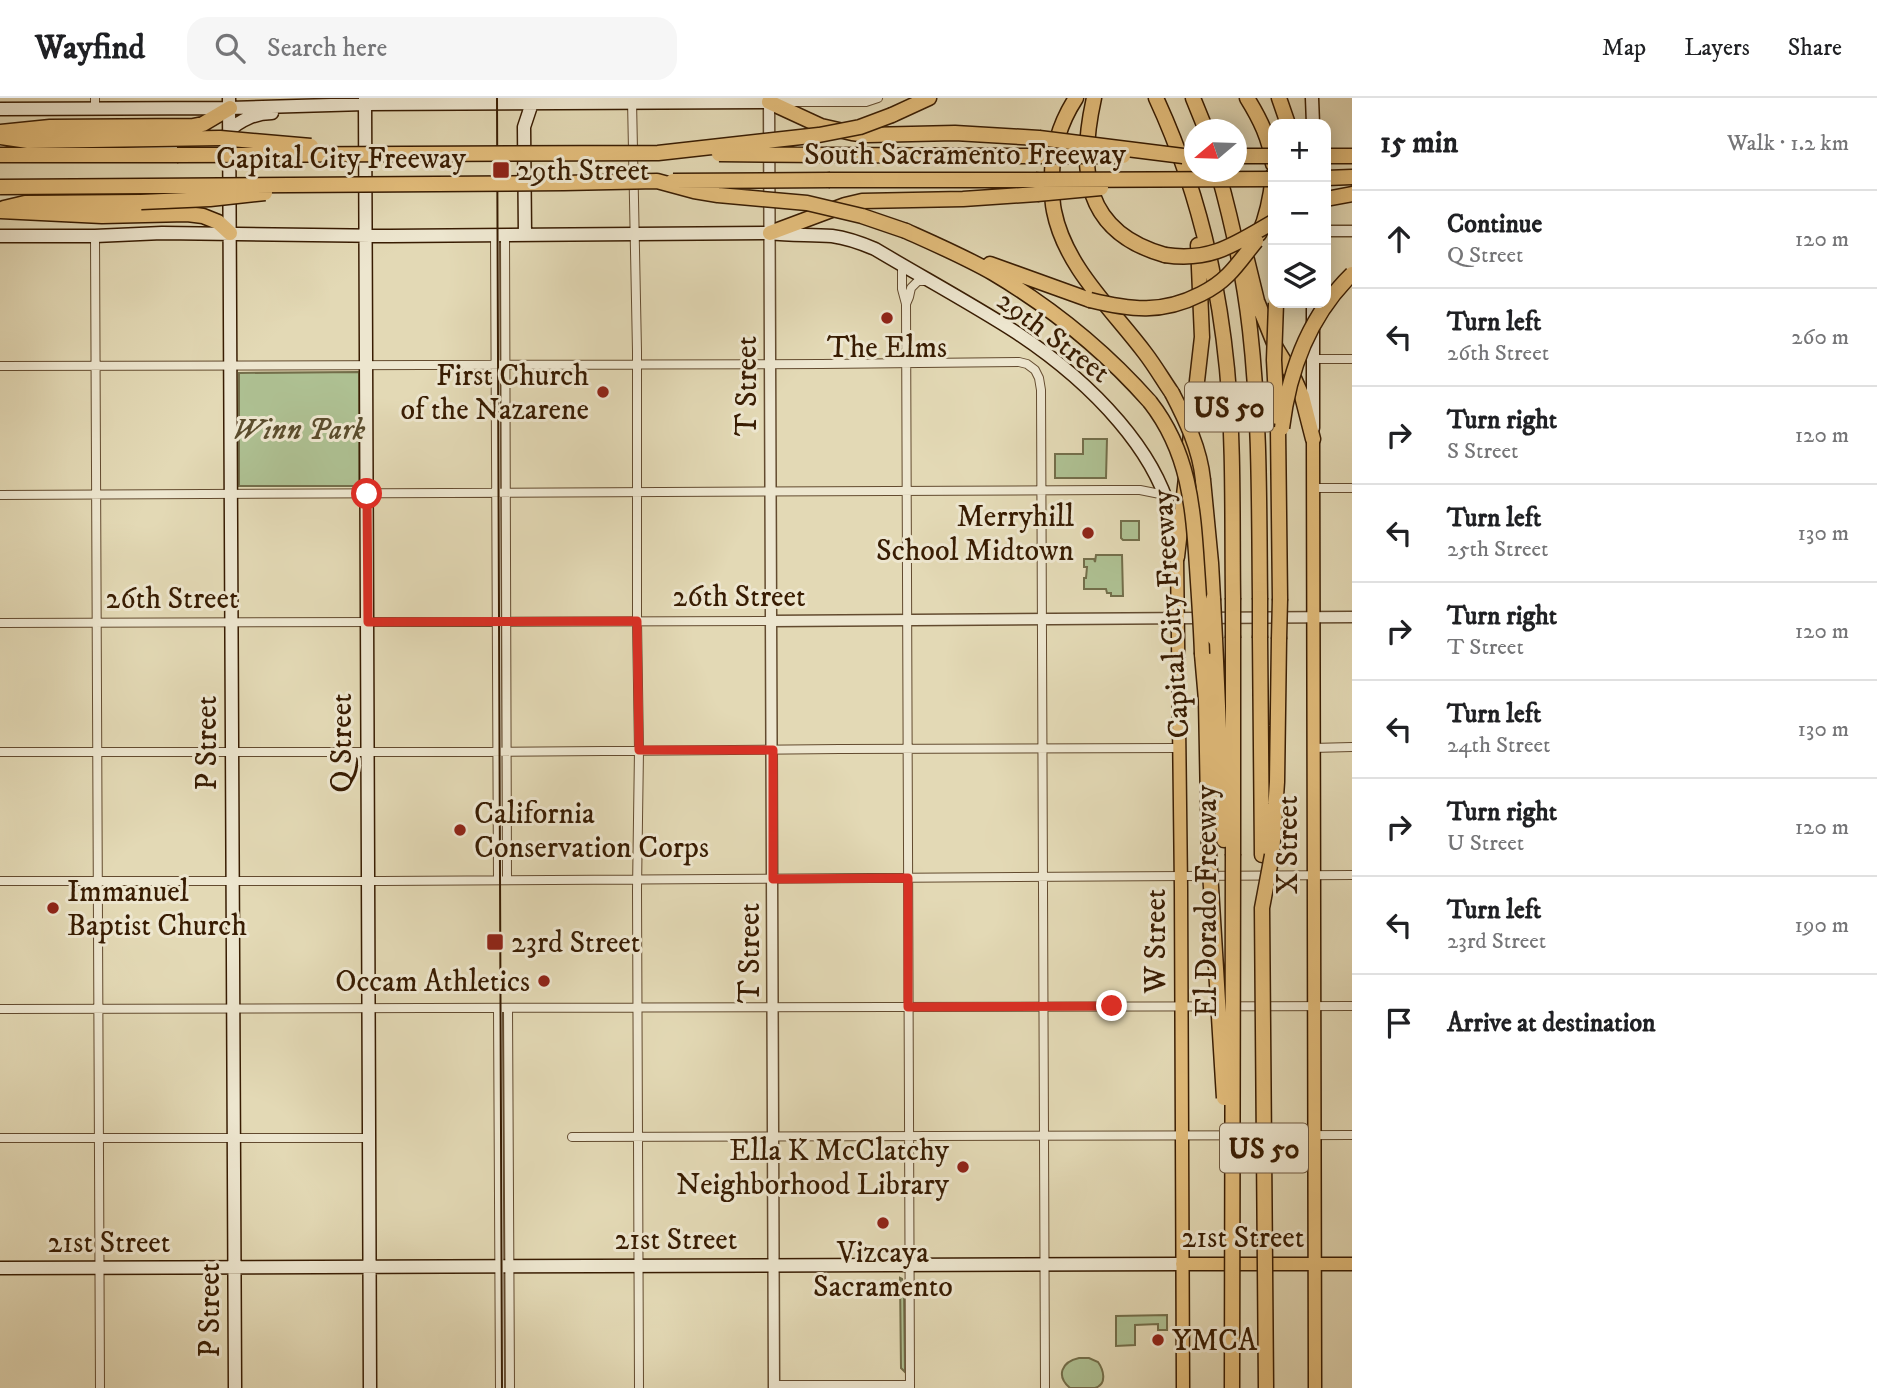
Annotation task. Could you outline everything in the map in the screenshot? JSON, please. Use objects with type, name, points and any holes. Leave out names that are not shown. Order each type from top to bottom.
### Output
[{"type":"highway","points":[[892,115],[919,98]]},
{"type":"highway","name":"Capital City Freeway","points":[[0,155],[658,153],[819,135],[860,127],[929,98]]},
{"type":"highway","points":[[1076,98],[1062,125],[1051,168],[1053,208],[1060,233],[1079,268],[1147,355],[1172,393],[1195,447],[1203,480],[1213,599],[1222,854]]},
{"type":"highway","points":[[1094,98],[1087,128],[1086,170],[1093,197],[1108,223],[1121,234],[1143,248],[1165,256],[1194,257],[1227,248],[1268,225]]},
{"type":"highway","name":"El Dorado Freeway","points":[[1156,98],[1182,164],[1199,219],[1218,303],[1227,369],[1231,446],[1233,638],[1222,854],[1233,1042]]},
{"type":"highway","points":[[1193,98],[1202,119]]},
{"type":"highway","points":[[1247,98],[1268,138]]},
{"type":"highway","points":[[1279,98],[1286,119]]},
{"type":"highway","points":[[769,100],[821,125],[852,133],[981,134],[1039,138],[1184,155]]},
{"type":"highway","points":[[0,134],[30,128],[192,127],[203,124],[230,103]]},
{"type":"highway","points":[[0,134],[28,141],[225,135],[354,153]]},
{"type":"highway","name":"South Sacramento Freeway","points":[[658,153],[1184,156]]},
{"type":"highway","points":[[1247,156],[1268,156]]},
{"type":"highway","points":[[1331,156],[1352,156]]},
{"type":"highway","name":"South Sacramento Freeway","points":[[657,181],[830,180],[1036,187],[1268,176]]},
{"type":"highway","points":[[1331,178],[1352,177]]},
{"type":"highway","name":"Capital City Freeway","points":[[0,187],[657,181],[718,195],[807,202],[906,231],[961,256],[1030,296],[1109,359],[1150,402],[1171,435],[1188,481],[1194,519],[1202,654],[1222,854],[1233,1247]]},
{"type":"highway","name":"El Dorado Freeway","points":[[1222,182],[1239,264],[1251,341],[1256,417],[1267,855]]},
{"type":"highway","points":[[961,256],[994,265],[1090,300],[1118,307],[1163,307],[1190,299],[1228,275],[1256,241],[1266,218],[1272,182]]},
{"type":"highway","points":[[0,211],[11,205],[25,203],[210,199],[327,185]]},
{"type":"highway","points":[[770,233],[862,201],[963,199],[1036,187]]},
{"type":"highway","points":[[1223,188],[1246,256],[1257,301],[1276,348],[1302,396],[1313,439]]},
{"type":"highway","points":[[0,211],[102,216],[187,214],[218,222],[230,233]]},
{"type":"highway","points":[[1177,557],[1202,337],[1199,219]]},
{"type":"highway","points":[[1280,429],[1291,376],[1301,348],[1322,309],[1352,274]]},
{"type":"highway","points":[[1267,855],[1277,782],[1280,599],[1280,429],[1274,360],[1276,308]]},
{"type":"highway","name":"US 50","points":[[1266,1388],[1262,908],[1267,855]]},
{"type":"highway","name":"Capital City Freeway","points":[[1232,1388],[1233,1042]]},
{"type":"main road","points":[[1312,98],[1312,119]]},
{"type":"main road","points":[[0,109],[95,103],[304,106],[365,101],[532,103],[769,100]]},
{"type":"main road","name":"Q Street","points":[[365,101],[370,1388]]},
{"type":"main road","name":"P Street","points":[[230,103],[225,135],[230,233],[235,1388]]},
{"type":"main road","points":[[525,235],[524,127],[532,103]]},
{"type":"main road","points":[[225,135],[251,117],[264,113],[295,113],[304,106]]},
{"type":"main road","name":"29th Street","points":[[0,236],[162,233],[365,236],[770,233],[845,238],[875,249],[1018,334],[1065,369],[1108,411],[1138,446],[1166,495]]},
{"type":"main road","name":"X Street","points":[[1313,308],[1315,1388]]},
{"type":"main road","name":"W Street","points":[[1166,495],[1177,557],[1183,1388]]},
{"type":"main road","name":"21st Street","points":[[0,1268],[1352,1264]]},
{"type":"street","points":[[769,100],[866,102],[878,98]]},
{"type":"street","points":[[632,100],[637,365],[639,1388]]},
{"type":"street","name":"T Street","points":[[769,100],[774,1387]]},
{"type":"street","points":[[1331,231],[1352,231]]},
{"type":"street","points":[[500,235],[496,364],[507,622],[503,880]]},
{"type":"street","points":[[500,235],[506,365],[497,622],[503,751]]},
{"type":"street","points":[[95,236],[100,1388]]},
{"type":"street","points":[[774,1387],[910,1386],[906,304],[902,289],[902,265]]},
{"type":"street","points":[[906,304],[914,284],[928,281]]},
{"type":"street","points":[[1314,359],[1352,359]]},
{"type":"street","points":[[0,366],[1018,362],[1032,367],[1041,384],[1045,1388]]},
{"type":"street","points":[[1140,490],[1151,480],[1153,469]]},
{"type":"street","points":[[1313,488],[1352,488]]},
{"type":"street","points":[[0,495],[1140,490],[1166,495]]},
{"type":"street","name":"26th Street","points":[[0,623],[1352,617]]},
{"type":"street","points":[[1312,748],[1352,747]]},
{"type":"street","points":[[0,752],[1178,748]]},
{"type":"street","points":[[0,881],[1352,875]]},
{"type":"street","points":[[0,1009],[1352,1006]]},
{"type":"street","points":[[498,1008],[510,1388]]},
{"type":"street","points":[[500,1388],[505,1266],[508,1008]]},
{"type":"street","points":[[572,1137],[1352,1135]]},
{"type":"street","points":[[0,1138],[370,1138]]},
{"type":"green space","name":"Winn Park","points":[[359,372],[359,486],[239,486],[239,373]]},
{"type":"green space","points":[[1083,439],[1107,439],[1106,478],[1055,478],[1055,454],[1083,454]]},
{"type":"green space","points":[[1121,521],[1139,521],[1139,540],[1121,538]]},
{"type":"green space","points":[[1096,555],[1122,555],[1123,596],[1111,596],[1106,589],[1084,589],[1087,567],[1084,567],[1084,559],[1094,559],[1095,562]]},
{"type":"green space","points":[[900,1278],[904,1291],[905,1372],[901,1368]]},
{"type":"green space","points":[[1167,1315],[1167,1330],[1158,1330],[1158,1324],[1135,1325],[1135,1345],[1116,1346],[1116,1316]]},
{"type":"green space","points":[[1079,1358],[1098,1362],[1103,1376],[1099,1386],[1070,1388],[1063,1379],[1065,1366]]},
{"type":"tram line","points":[[497,98],[502,1388]]},
{"type":"place","name":"29th Street","points":[[501,170]]},
{"type":"place","name":"The Elms","points":[[887,318]]},
{"type":"place","name":"First Church of the Nazarene","points":[[603,392]]},
{"type":"place","name":"Merryhill School Midtown","points":[[1088,533]]},
{"type":"place","name":"California Conservation Corps","points":[[460,830]]},
{"type":"place","name":"Immanuel Baptist Church","points":[[53,908]]},
{"type":"place","name":"23rd Street","points":[[495,942]]},
{"type":"place","name":"Occam Athletics","points":[[544,981]]},
{"type":"place","name":"Ella K McClatchy Neighborhood Library","points":[[963,1167]]},
{"type":"place","name":"Vizcaya Sacramento","points":[[883,1223]]},
{"type":"place","name":"YMCA","points":[[1158,1340]]},
{"type":"route","points":[[367,494],[368,622],[637,621],[639,750],[773,750],[773,879],[908,878],[908,1007],[1112,1006]]}]
